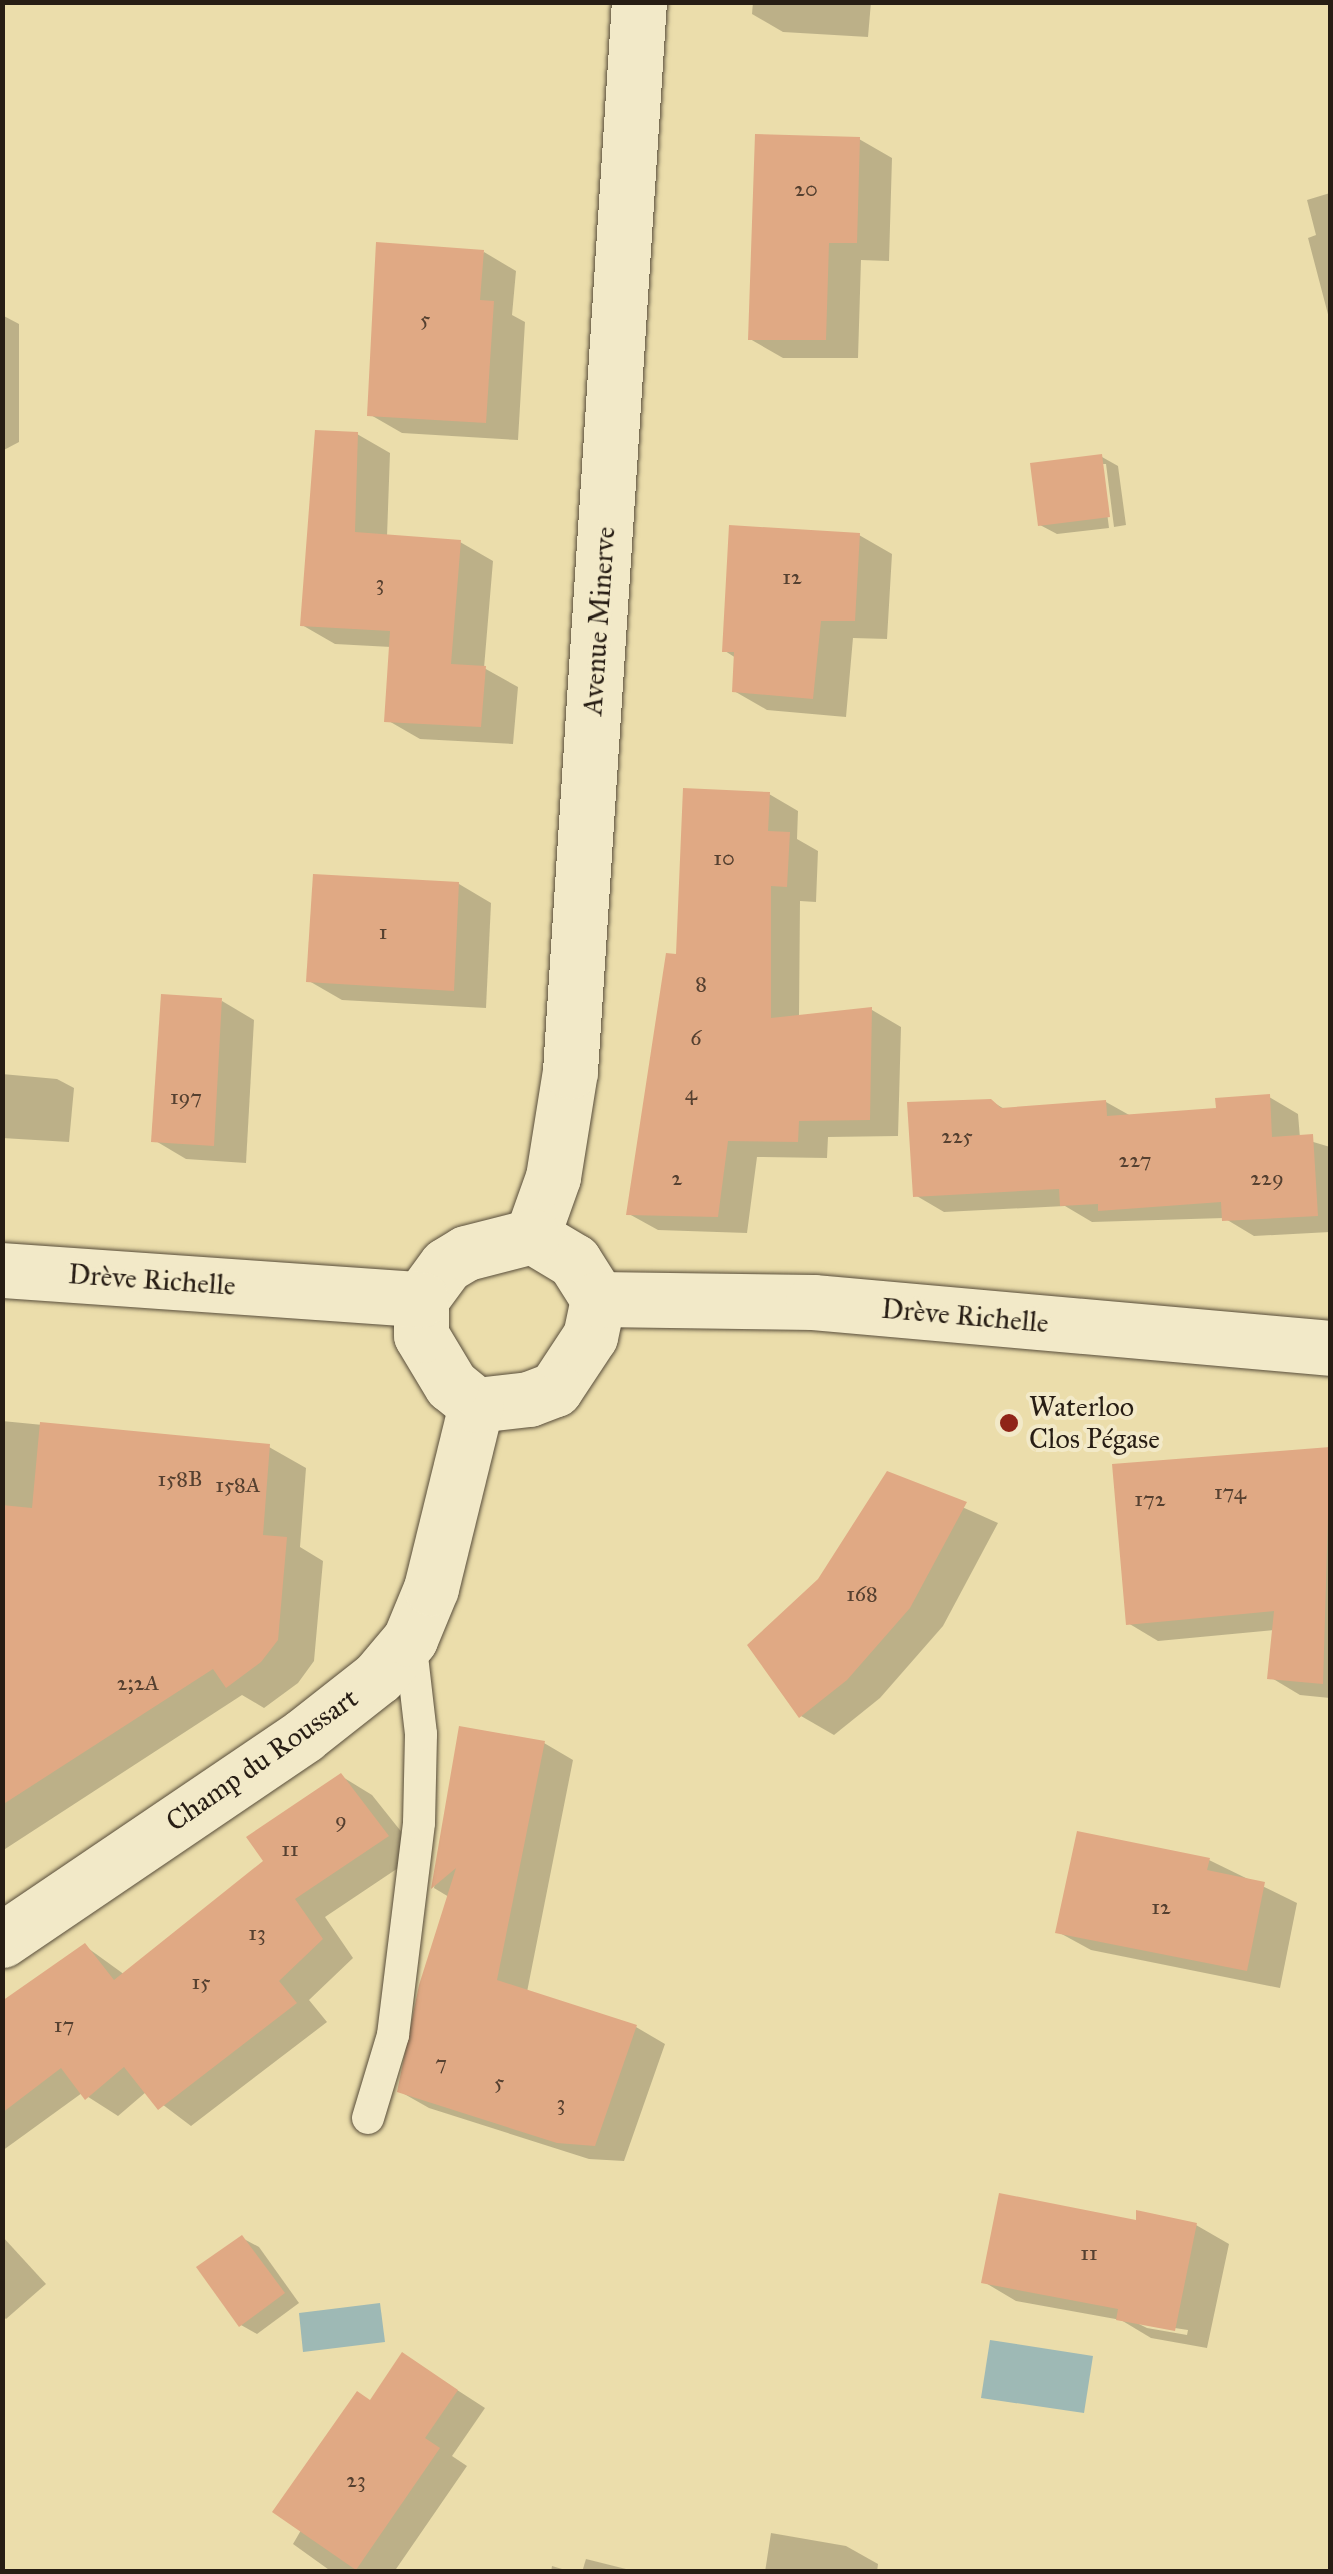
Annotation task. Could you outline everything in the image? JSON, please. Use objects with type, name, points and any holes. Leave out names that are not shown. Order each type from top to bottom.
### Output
[{"type":"street","name":"Avenue Minerve","points":[[532,1236],[552,1177],[570,1071],[639,2]]},
{"type":"street","points":[[532,1236],[574,1262],[598,1300],[590,1336],[556,1388],[530,1399],[476,1405],[452,1385],[420,1335],[422,1299],[446,1265],[466,1253],[532,1236]]},
{"type":"street","name":"Drève Richelle","points":[[2,1270],[422,1299]]},
{"type":"street","name":"Drève Richelle","points":[[598,1300],[813,1302],[1330,1348]]},
{"type":"street","name":"Champ du Roussart","points":[[2,1940],[303,1736],[378,1678],[410,1639],[431,1588],[476,1405]]},
{"type":"lane","points":[[368,2118],[393,2035],[419,1823],[421,1734],[410,1639]]},
{"type":"water","points":[[380,2303],[385,2342],[303,2352],[299,2313]]},
{"type":"water","points":[[990,2340],[1093,2356],[1084,2413],[981,2398]]},
{"type":"building","points":[[755,134],[860,137],[857,243],[829,243],[826,340],[748,340]]},
{"type":"building","points":[[376,242],[484,250],[480,300],[494,301],[486,423],[367,416]]},
{"type":"building","points":[[315,430],[358,432],[355,532],[461,540],[451,664],[486,666],[481,727],[384,722],[390,631],[300,626]]},
{"type":"building","points":[[1102,454],[1110,517],[1038,526],[1030,463]]},
{"type":"building","points":[[729,525],[860,533],[855,621],[821,621],[813,699],[732,692],[734,652],[722,652]]},
{"type":"building","points":[[683,788],[770,792],[768,831],[790,832],[787,887],[771,886],[771,1018],[872,1007],[870,1120],[799,1121],[798,1142],[728,1141],[718,1217],[626,1215],[666,953],[676,954]]},
{"type":"building","points":[[313,874],[459,882],[454,991],[306,982]]},
{"type":"building","points":[[161,994],[222,998],[214,1146],[151,1142]]},
{"type":"building","points":[[1270,1094],[1272,1137],[1313,1134],[1318,1216],[1222,1221],[1221,1202],[1098,1211],[1098,1204],[1060,1206],[1059,1189],[913,1197],[907,1102],[991,1099],[1001,1108],[1106,1100],[1107,1116],[1216,1108],[1215,1098]]},
{"type":"building","points":[[40,1422],[270,1444],[263,1535],[287,1537],[278,1640],[261,1662],[226,1688],[213,1669],[2,1805],[2,1505],[32,1508]]},
{"type":"building","points":[[1330,1447],[1323,1684],[1267,1679],[1274,1611],[1126,1625],[1112,1464]]},
{"type":"building","points":[[887,1471],[967,1502],[910,1608],[847,1680],[799,1718],[747,1645],[818,1579]]},
{"type":"building","points":[[459,1726],[545,1741],[497,1980],[637,2025],[595,2146],[557,2143],[397,2092],[419,1985],[456,1868],[431,1889]]},
{"type":"building","points":[[341,1773],[389,1836],[295,1899],[323,1939],[279,1981],[297,2003],[158,2110],[124,2067],[85,2100],[61,2068],[2,2113],[2,2001],[85,1943],[114,1980],[263,1861],[246,1837]]},
{"type":"building","points":[[1077,1831],[1210,1858],[1207,1870],[1265,1882],[1247,1971],[1055,1933]]},
{"type":"building","points":[[999,2193],[1136,2220],[1136,2210],[1197,2223],[1175,2331],[1116,2320],[1118,2309],[981,2283]]},
{"type":"building","points":[[242,2235],[285,2293],[239,2327],[196,2267]]},
{"type":"building","points":[[402,2352],[458,2390],[425,2438],[440,2448],[356,2570],[272,2512],[357,2391],[370,2400]]},
{"type":"place","name":"Waterloo Clos Pégase","points":[[1009,1423]]}]
